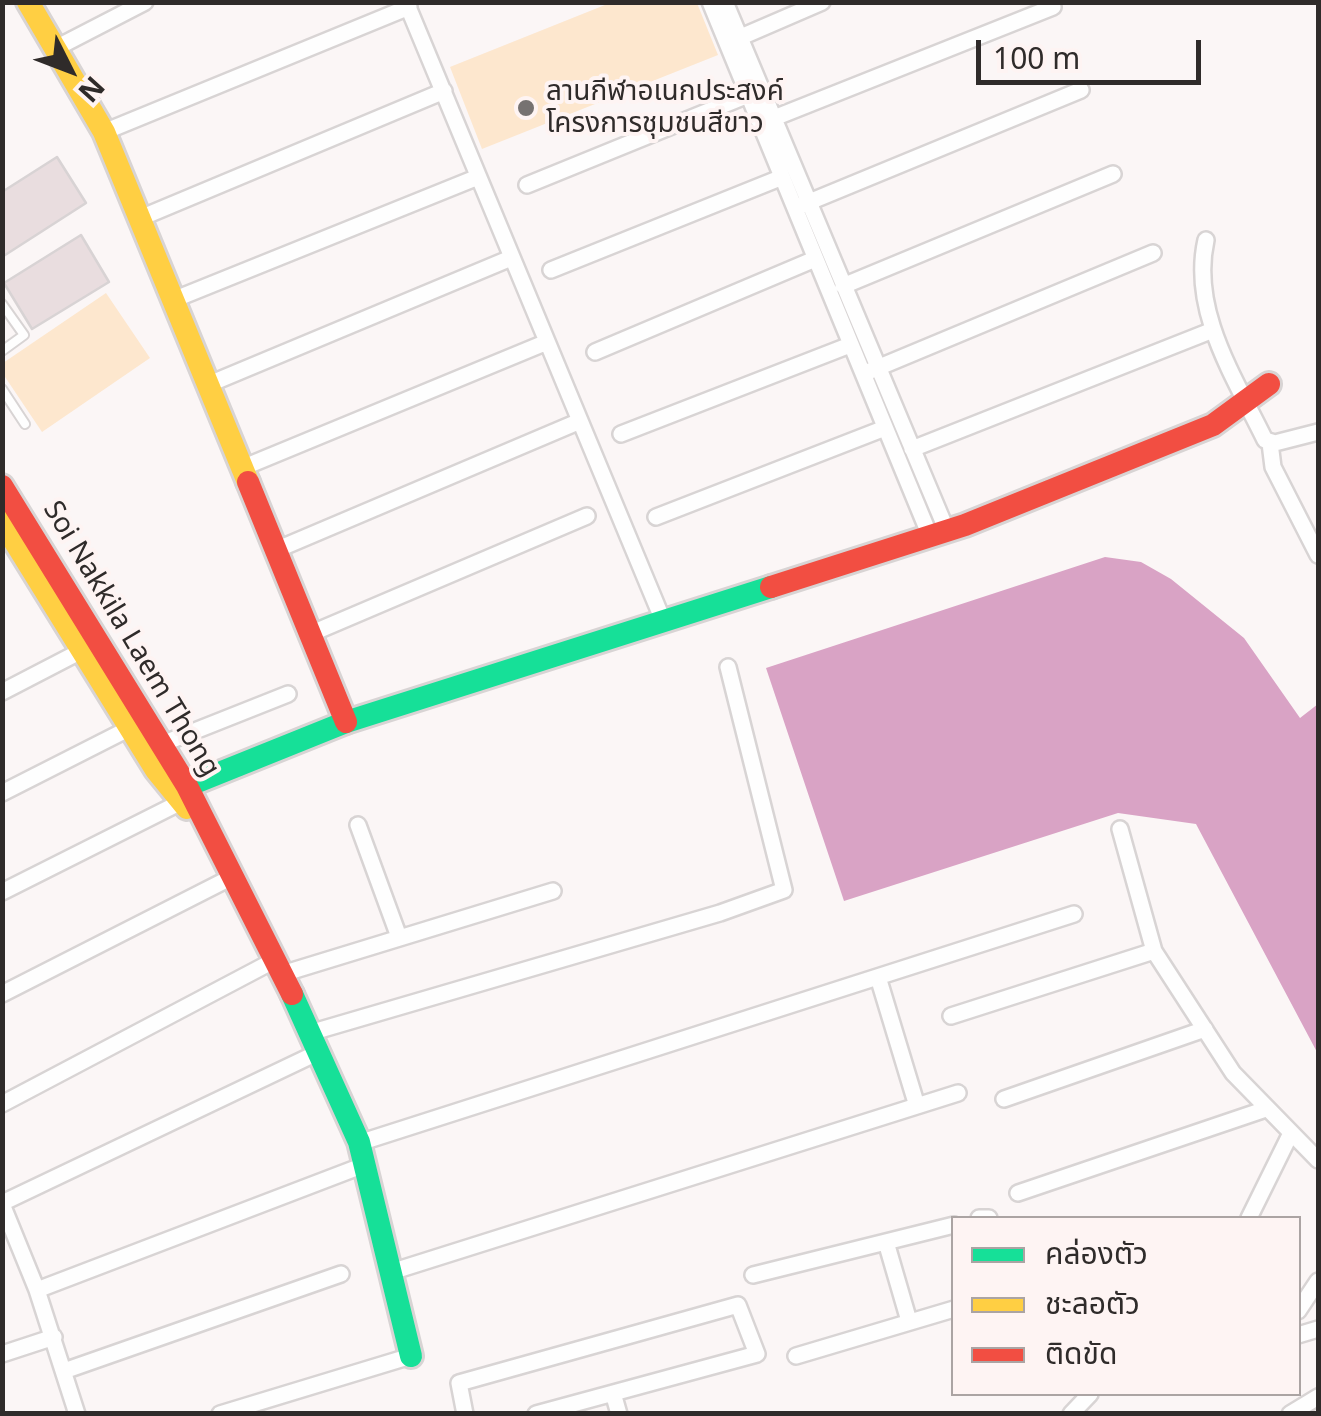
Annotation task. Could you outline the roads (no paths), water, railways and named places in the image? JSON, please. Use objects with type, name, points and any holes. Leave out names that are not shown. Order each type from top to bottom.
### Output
[{"type":"street","points":[[28,2],[58,47],[104,132],[346,722]]},
{"type":"street","points":[[58,47],[145,2]]},
{"type":"street","points":[[710,2],[774,118],[815,260],[850,345],[869,371],[912,449],[938,533]]},
{"type":"street","points":[[725,2],[748,95],[780,178],[800,206],[843,286],[885,428],[938,533]]},
{"type":"street","points":[[733,40],[822,2]]},
{"type":"street","points":[[104,132],[407,5],[662,618]]},
{"type":"street","points":[[774,118],[1053,7]]},
{"type":"street","points":[[800,206],[1080,90]]},
{"type":"street","points":[[138,219],[444,92]]},
{"type":"street","points":[[527,185],[748,95]]},
{"type":"street","points":[[843,286],[1113,174]]},
{"type":"street","points":[[173,300],[478,176]]},
{"type":"street","points":[[552,270],[780,178]]},
{"type":"street","points":[[1206,240],[1201,284],[1213,330],[1270,443],[1273,467],[1318,555]]},
{"type":"street","points":[[869,371],[1153,254]]},
{"type":"street","points":[[207,385],[512,258]]},
{"type":"street","points":[[594,352],[815,260]]},
{"type":"street","points":[[912,449],[1213,330]]},
{"type":"street","points":[[242,468],[547,342]]},
{"type":"street","points":[[621,434],[850,345]]},
{"type":"street","points":[[2,892],[184,794],[346,722],[938,533],[1213,424],[1269,384]]},
{"type":"street","points":[[276,550],[580,421]]},
{"type":"street","points":[[656,517],[885,428]]},
{"type":"street","points":[[1270,443],[1318,432]]},
{"type":"street","name":"Soi Nakkila Laem Thong","points":[[2,486],[19,549],[162,744],[184,794],[316,1041],[362,1154],[411,1356]]},
{"type":"street","points":[[310,634],[587,516]]},
{"type":"street","name":"Soi Nakkila Laem Thong","points":[[2,521],[130,728],[184,794]]},
{"type":"street","points":[[2,692],[83,650]]},
{"type":"street","points":[[77,1414],[38,1290],[2,1203],[316,1041],[784,890],[728,667]]},
{"type":"street","points":[[162,744],[288,694]]},
{"type":"street","points":[[2,793],[130,728]]},
{"type":"street","points":[[358,825],[399,937]]},
{"type":"street","points":[[1120,829],[1154,951],[1233,1073],[1318,1160]]},
{"type":"street","points":[[2,994],[230,878]]},
{"type":"street","points":[[2,1104],[279,967],[399,937],[553,891]]},
{"type":"street","points":[[38,1290],[362,1154],[878,976],[1074,914]]},
{"type":"street","points":[[951,1016],[1154,951]]},
{"type":"street","points":[[878,976],[917,1106]]},
{"type":"street","points":[[1004,1099],[1205,1029]]},
{"type":"street","points":[[391,1272],[958,1093]]},
{"type":"street","points":[[1018,1192],[1266,1109]]},
{"type":"street","points":[[1250,1216],[1290,1135]]},
{"type":"street","points":[[753,1275],[951,1226]]},
{"type":"street","points":[[886,1242],[909,1321]]},
{"type":"street","points":[[2,1253],[21,1246]]},
{"type":"street","points":[[64,1371],[341,1274]]},
{"type":"street","points":[[1301,1306],[1318,1281]]},
{"type":"street","points":[[465,1414],[458,1383],[738,1305],[756,1354],[536,1414]]},
{"type":"street","points":[[796,1356],[951,1311]]},
{"type":"street","points":[[2,1354],[54,1337]]},
{"type":"street","points":[[220,1414],[411,1356]]},
{"type":"street","points":[[613,1393],[619,1414]]},
{"type":"street","points":[[1290,1414],[1318,1397]]},
{"type":"lane","points":[[2,304],[24,335],[2,351]]},
{"type":"lane","points":[[2,390],[25,424]]},
{"type":"place","name":"ลานกีฬาอเนกประสงค์ โครงการชุมชนสีขาว","points":[[526,108]]}]
